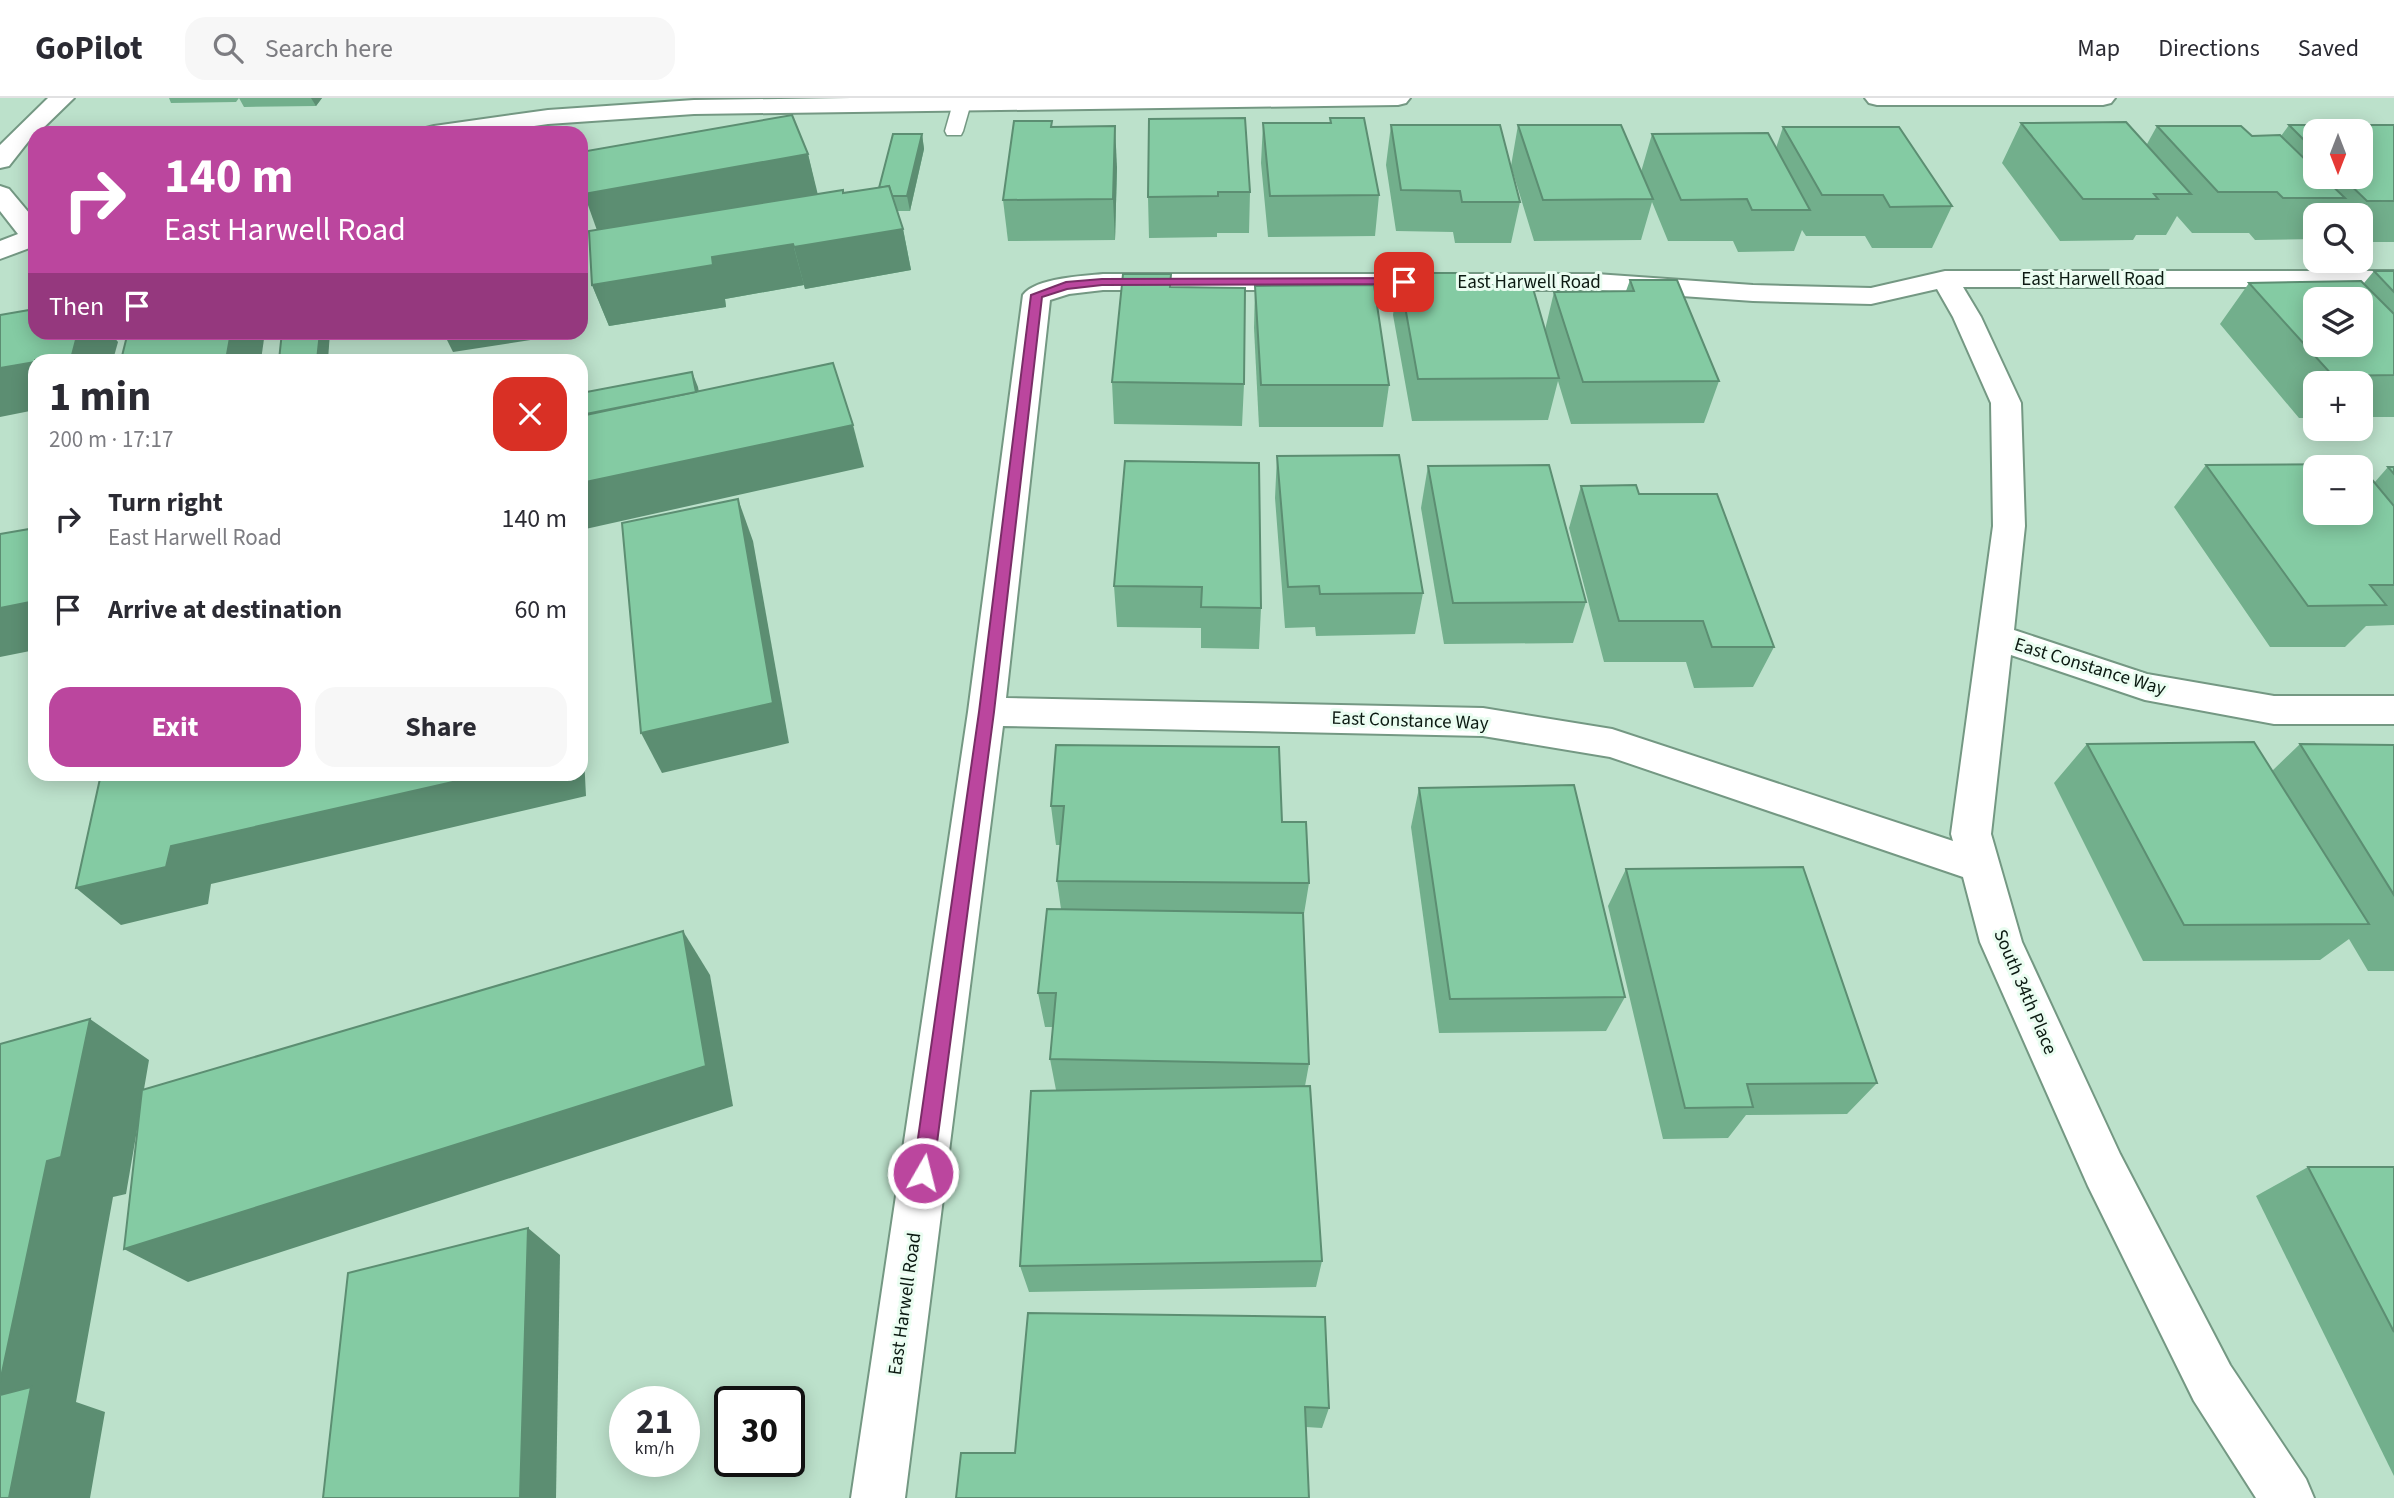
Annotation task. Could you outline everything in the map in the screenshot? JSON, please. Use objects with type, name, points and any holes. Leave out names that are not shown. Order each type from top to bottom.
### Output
[{"type":"street","points":[[33,126],[62,98]]},
{"type":"street","points":[[484,126],[548,117],[694,107],[1398,98]]},
{"type":"street","points":[[1877,98],[2103,98]]},
{"type":"street","points":[[0,161],[28,130]]},
{"type":"street","points":[[0,194],[28,228]]},
{"type":"street","points":[[0,251],[28,239]]},
{"type":"street","name":"East Harwell Road","points":[[878,1498],[986,712],[1037,295],[1066,286],[1102,282],[1596,282],[1753,293],[1871,296],[1945,279],[2394,279]]},
{"type":"street","name":"South 34th Place","points":[[1945,279],[1967,317],[2006,402],[2009,526],[1971,834],[2001,942],[2104,1170],[2212,1383],[2287,1498]]},
{"type":"street","name":"East Constance Way","points":[[1995,638],[2145,687],[2261,708],[2394,710]]},
{"type":"street","name":"East Constance Way","points":[[986,712],[1483,722],[1612,743],[1981,867]]},
{"type":"lane","points":[[954,131],[962,103]]},
{"type":"building","points":[[792,115],[808,154],[588,193],[588,151]]},
{"type":"building","points":[[1245,118],[1250,192],[1218,192],[1218,196],[1148,197],[1149,119]]},
{"type":"building","points":[[1330,118],[1364,118],[1379,195],[1270,196],[1263,123],[1331,123]]},
{"type":"building","points":[[1014,121],[1052,121],[1051,127],[1115,126],[1113,199],[1003,200]]},
{"type":"building","points":[[2126,122],[2191,194],[2154,194],[2158,199],[2083,199],[2021,123]]},
{"type":"building","points":[[1391,125],[1500,125],[1520,202],[1462,202],[1460,191],[1401,190]]},
{"type":"building","points":[[1518,125],[1621,125],[1653,199],[1543,200]]},
{"type":"building","points":[[2289,125],[2303,125],[2303,139]]},
{"type":"building","points":[[2373,125],[2394,125],[2394,201],[2367,201],[2354,189],[2373,189]]},
{"type":"building","points":[[2157,126],[2241,126],[2252,136],[2280,135],[2303,157],[2303,189],[2336,189],[2345,198],[2283,198],[2277,192],[2218,192]]},
{"type":"building","points":[[1783,127],[1899,127],[1952,206],[1890,207],[1883,195],[1822,195]]},
{"type":"building","points":[[1768,133],[1810,210],[1752,210],[1747,199],[1681,200],[1652,134]]},
{"type":"building","points":[[893,134],[922,134],[907,196],[892,196],[889,186],[879,188]]},
{"type":"building","points":[[889,186],[903,229],[712,257],[713,265],[592,285],[589,231],[843,190],[843,193]]},
{"type":"building","points":[[2374,271],[2394,271],[2394,292]]},
{"type":"building","points":[[1399,273],[1459,273],[1463,285],[1532,285],[1559,378],[1418,379]]},
{"type":"building","points":[[1123,274],[1171,274],[1170,287],[1245,288],[1244,384],[1112,382]]},
{"type":"building","points":[[1630,280],[1677,280],[1719,381],[1583,382],[1554,292],[1634,291]]},
{"type":"building","points":[[2361,281],[2367,287],[2303,287],[2303,343],[2249,283]]},
{"type":"building","points":[[1374,285],[1389,385],[1261,385],[1255,286]]},
{"type":"building","points":[[2373,293],[2394,314],[2394,375],[2373,375],[2373,371],[2328,371],[2316,357],[2373,357]]},
{"type":"building","points":[[28,310],[28,340],[76,340],[72,354],[28,354],[28,363],[0,368],[0,315]]},
{"type":"building","points":[[126,340],[230,340],[227,354],[122,354]]},
{"type":"building","points":[[281,340],[319,340],[318,354],[280,354]]},
{"type":"building","points":[[833,363],[853,425],[588,482],[588,415]]},
{"type":"building","points":[[692,372],[696,392],[588,414],[588,392]]},
{"type":"building","points":[[1399,455],[1423,593],[1320,594],[1319,586],[1288,587],[1277,456]]},
{"type":"building","points":[[1125,461],[1259,463],[1261,608],[1201,607],[1202,587],[1114,586]]},
{"type":"building","points":[[2303,464],[2303,525],[2373,525],[2373,481],[2394,506],[2394,585],[2370,585],[2386,605],[2308,606],[2206,465]]},
{"type":"building","points":[[1549,465],[1586,602],[1453,603],[1428,466]]},
{"type":"building","points":[[1636,485],[1639,494],[1717,494],[1774,647],[1712,647],[1703,621],[1619,621],[1581,486]]},
{"type":"building","points":[[738,499],[773,703],[641,733],[622,523]]},
{"type":"building","points":[[28,529],[28,602],[0,608],[0,534]]},
{"type":"building","points":[[2254,742],[2369,924],[2184,925],[2087,744]]},
{"type":"building","points":[[2300,744],[2394,745],[2394,895]]},
{"type":"building","points":[[1056,745],[1279,747],[1282,822],[1306,822],[1309,883],[1057,881],[1064,806],[1051,806]]},
{"type":"building","points":[[99,781],[457,781],[171,846],[166,867],[76,888]]},
{"type":"building","points":[[1574,785],[1625,997],[1450,999],[1419,788]]},
{"type":"building","points":[[1803,867],[1877,1083],[1747,1084],[1753,1107],[1685,1108],[1626,869]]},
{"type":"building","points":[[1047,909],[1303,913],[1309,1064],[1050,1059],[1056,993],[1038,993]]},
{"type":"building","points":[[683,931],[706,1066],[124,1249],[142,1090]]},
{"type":"building","points":[[90,1019],[61,1157],[47,1161],[0,1382],[0,1044]]},
{"type":"building","points":[[1310,1086],[1322,1261],[1020,1266],[1031,1091]]},
{"type":"building","points":[[2308,1167],[2394,1167],[2394,1332]]},
{"type":"building","points":[[528,1228],[520,1498],[323,1498],[348,1273]]},
{"type":"building","points":[[1028,1313],[1325,1317],[1329,1408],[1305,1407],[1309,1498],[956,1498],[961,1453],[1015,1453]]},
{"type":"building","points":[[31,1387],[9,1498],[0,1498],[0,1395]]},
{"type":"route","points":[[923,1173],[986,712],[1037,295],[1066,286],[1102,282],[1404,282]]}]
